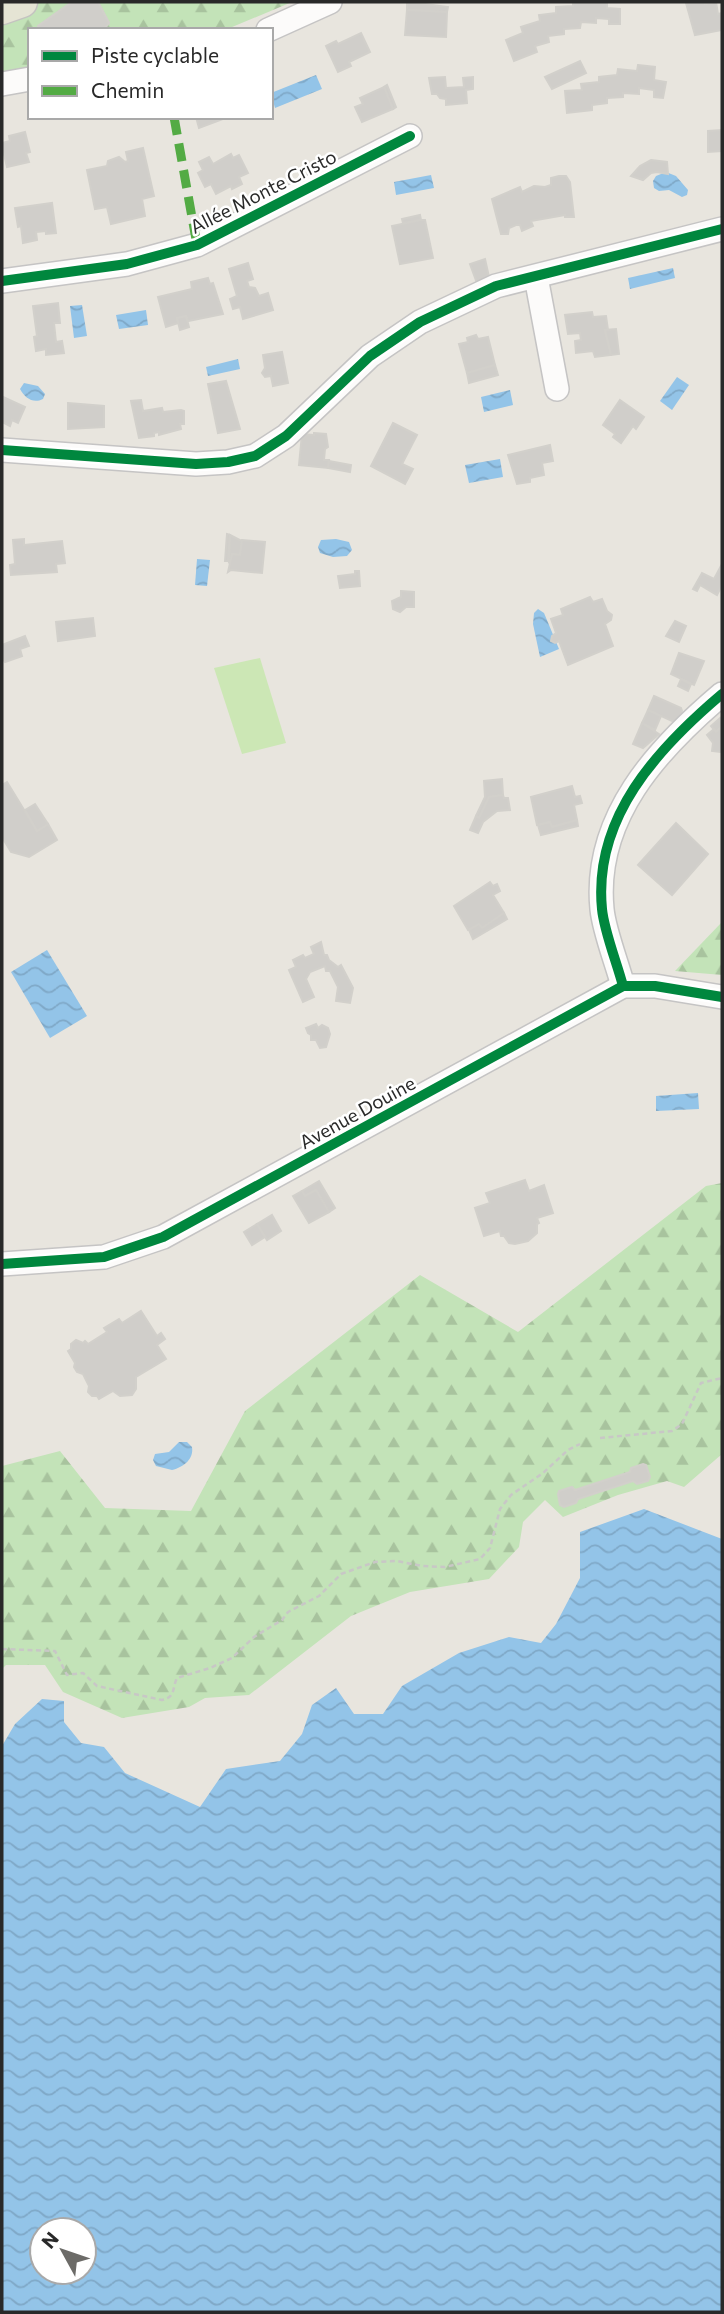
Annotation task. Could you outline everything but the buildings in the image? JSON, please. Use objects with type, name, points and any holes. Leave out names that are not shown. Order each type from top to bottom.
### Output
[{"type":"main road","points":[[2,9],[22,2]]},
{"type":"street","points":[[272,28],[330,2]]},
{"type":"street","points":[[2,84],[28,79]]},
{"type":"street","name":"Allée Monte Cristo","points":[[2,281],[127,264],[197,245],[410,136]]},
{"type":"street","points":[[2,450],[196,464],[228,462],[255,456],[286,436],[370,356],[420,322],[496,286],[722,229]]},
{"type":"street","points":[[536,276],[556,389]]},
{"type":"street","points":[[624,986],[602,911],[601,879],[609,836],[635,784],[665,747],[722,694]]},
{"type":"street","name":"Avenue Douine","points":[[2,1264],[104,1257],[163,1237],[624,986],[655,986],[722,998]]},
{"type":"path","points":[[600,1438],[672,1431],[682,1424],[701,1383],[722,1378]]},
{"type":"path","points":[[2,1649],[55,1651],[67,1675],[83,1673],[97,1686],[168,1699],[174,1694],[177,1678],[232,1658],[254,1637],[282,1620],[288,1612],[319,1596],[341,1574],[375,1562],[397,1561],[445,1567],[480,1559],[490,1548],[500,1509],[510,1495],[543,1473],[568,1450],[580,1444]]},
{"type":"green space","points":[[39,2],[292,2],[230,28],[28,28],[28,69],[2,75],[2,18]]},
{"type":"green space","points":[[260,658],[286,743],[242,754],[214,668]]},
{"type":"green space","points":[[722,922],[722,975],[675,971]]},
{"type":"green space","points":[[722,1183],[722,1454],[684,1487],[667,1481],[618,1495],[563,1517],[545,1500],[523,1522],[519,1547],[489,1579],[410,1592],[351,1616],[249,1695],[205,1698],[189,1707],[122,1718],[63,1692],[45,1665],[6,1665],[2,1669],[2,1466],[60,1451],[105,1508],[191,1511],[245,1411],[420,1275],[518,1332],[706,1186]]},
{"type":"water","points":[[316,75],[322,89],[275,108],[273,92]]},
{"type":"water","points":[[666,172],[676,176],[688,190],[687,195],[682,197],[669,190],[659,191],[654,188],[653,181],[656,176]]},
{"type":"water","points":[[431,175],[434,188],[396,195],[394,182]]},
{"type":"water","points":[[673,268],[675,278],[630,289],[628,278]]},
{"type":"water","points":[[82,305],[87,336],[74,338],[70,306]]},
{"type":"water","points":[[146,310],[148,325],[119,329],[116,315]]},
{"type":"water","points":[[238,359],[240,369],[208,376],[206,367]]},
{"type":"water","points":[[677,377],[689,385],[672,410],[660,401]]},
{"type":"water","points":[[24,383],[38,386],[45,394],[43,399],[36,401],[27,397],[20,389]]},
{"type":"water","points":[[510,390],[513,405],[484,412],[481,397]]},
{"type":"water","points":[[500,459],[503,477],[469,483],[465,465]]},
{"type":"water","points":[[321,540],[349,542],[352,550],[347,556],[333,557],[320,553],[318,547]]},
{"type":"water","points":[[197,559],[210,560],[207,586],[195,585]]},
{"type":"water","points":[[538,609],[544,613],[559,649],[540,657],[533,624],[534,613]]},
{"type":"water","points":[[47,950],[87,1016],[50,1038],[11,972]]},
{"type":"water","points":[[698,1093],[699,1109],[656,1111],[656,1096]]},
{"type":"water","points":[[179,1442],[187,1442],[192,1447],[187,1462],[172,1470],[156,1466],[153,1460],[155,1454],[169,1452]]},
{"type":"water","points":[[644,1509],[722,1539],[722,2312],[2,2312],[2,1746],[15,1724],[42,1699],[64,1701],[64,1722],[81,1743],[104,1747],[125,1773],[200,1807],[226,1769],[280,1761],[302,1734],[312,1705],[336,1688],[354,1714],[383,1714],[402,1686],[459,1653],[509,1637],[541,1643],[556,1624],[580,1578],[580,1532]]},
{"type":"marked path","points":[[174,119],[197,245]]},
{"type":"cycle path","points":[[2,281],[127,264],[197,245],[410,136]]},
{"type":"cycle path","points":[[2,450],[196,464],[228,462],[255,456],[286,436],[370,356],[420,322],[496,286],[722,229]]},
{"type":"cycle path","points":[[623,986],[602,909],[602,876],[608,845],[619,815],[653,762],[722,694]]},
{"type":"cycle path","points":[[2,1264],[104,1257],[163,1237],[623,986],[655,986],[722,997]]}]
